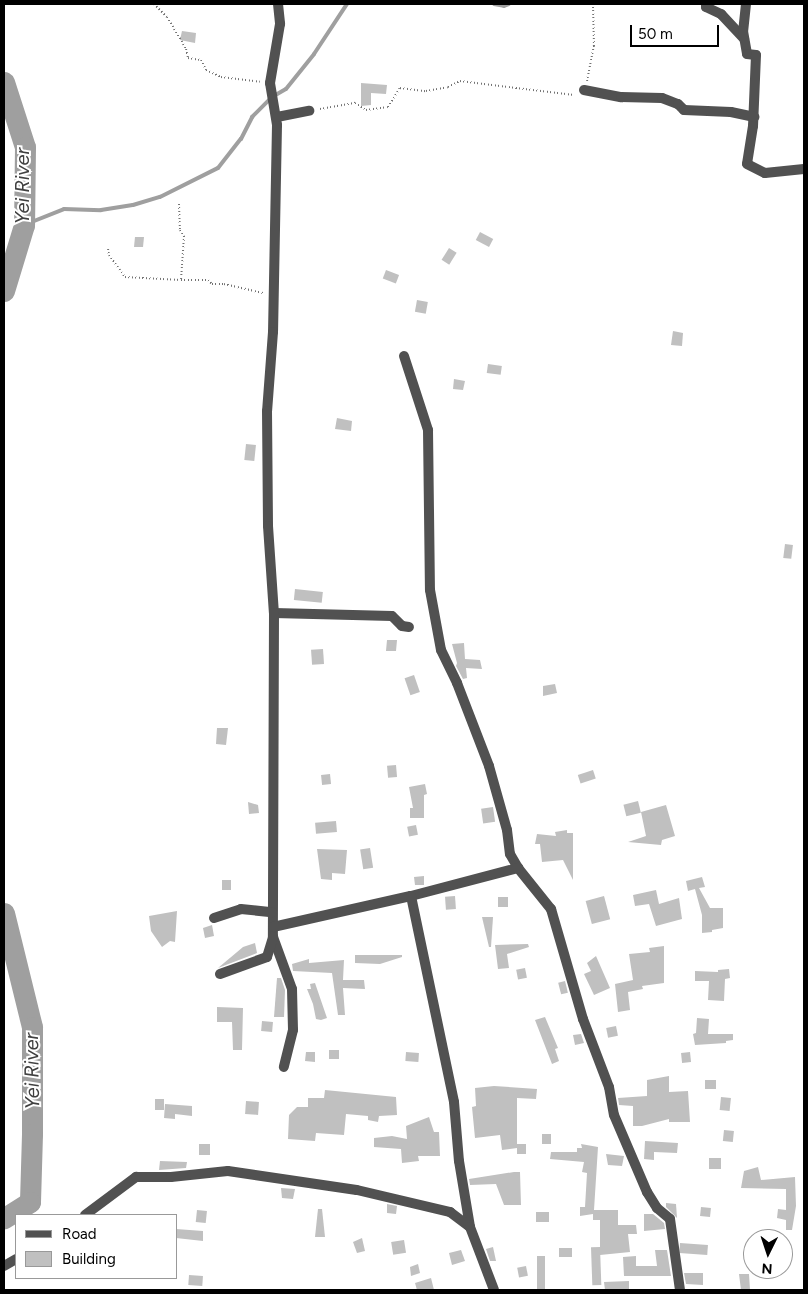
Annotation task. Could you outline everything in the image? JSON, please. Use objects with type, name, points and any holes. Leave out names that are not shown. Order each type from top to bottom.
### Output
[{"type":"street","points":[[220,974],[267,957],[271,950],[273,932],[274,613],[268,526],[267,411],[274,297],[277,116],[270,83],[279,32],[278,4]]},
{"type":"street","points":[[706,4],[706,7],[725,18],[744,39]]},
{"type":"street","points":[[746,4],[744,39],[746,54],[756,55],[753,88],[754,117],[747,164],[765,173],[804,169]]},
{"type":"street","points":[[584,90],[621,97],[662,98],[678,104],[684,110],[730,112],[754,117]]},
{"type":"street","points":[[277,116],[309,111]]},
{"type":"street","points":[[404,356],[428,430],[430,590],[441,650],[457,683],[489,766],[507,830],[510,854],[518,868],[551,909],[583,1019],[609,1087],[614,1116],[647,1192],[657,1208],[670,1219],[680,1290]]},
{"type":"street","points":[[274,613],[392,616],[402,626],[409,627]]},
{"type":"street","points":[[273,932],[518,868]]},
{"type":"street","points":[[411,896],[454,1102],[460,1161],[470,1227],[494,1290]]},
{"type":"street","points":[[214,918],[241,909],[272,912]]},
{"type":"street","points":[[273,932],[292,989],[293,1030],[284,1067]]},
{"type":"street","points":[[86,1214],[136,1177],[171,1177],[228,1171],[357,1190],[450,1212],[470,1227]]},
{"type":"street","points":[[4,1266],[15,1260]]},
{"type":"path","points":[[154,4],[167,17],[186,49],[188,58],[201,60],[206,70],[221,77],[270,83]]},
{"type":"path","points":[[309,111],[355,103],[366,110],[388,107],[400,88],[426,91],[448,87],[460,81],[576,96],[584,90],[594,46],[593,4]]},
{"type":"path","points":[[180,204],[180,230],[184,236],[181,280]]},
{"type":"path","points":[[108,249],[109,255],[125,277],[208,280],[212,284],[224,284],[249,289],[274,297]]},
{"type":"building","points":[[182,31],[196,33],[195,43],[180,40]]},
{"type":"building","points":[[361,83],[387,85],[386,94],[371,93],[371,105],[361,106]]},
{"type":"building","points":[[480,232],[493,239],[489,247],[476,240]]},
{"type":"building","points":[[135,237],[144,237],[143,247],[134,247]]},
{"type":"building","points":[[449,248],[457,253],[449,265],[442,260]]},
{"type":"building","points":[[386,270],[399,275],[396,283],[383,278]]},
{"type":"building","points":[[417,300],[428,302],[426,314],[415,312]]},
{"type":"building","points":[[673,331],[683,333],[682,346],[671,345]]},
{"type":"building","points":[[488,364],[502,366],[501,375],[487,373]]},
{"type":"building","points":[[454,379],[465,381],[463,390],[453,389]]},
{"type":"building","points":[[337,418],[352,421],[351,431],[335,429]]},
{"type":"building","points":[[246,444],[256,445],[254,461],[244,460]]},
{"type":"building","points":[[785,544],[793,545],[791,559],[783,558]]},
{"type":"building","points":[[295,589],[323,592],[322,603],[294,600]]},
{"type":"building","points":[[387,640],[397,640],[396,651],[386,651]]},
{"type":"building","points":[[464,643],[465,659],[480,660],[482,669],[466,668],[467,678],[463,679],[456,666],[457,663],[452,644]]},
{"type":"building","points":[[323,649],[324,664],[312,665],[311,650]]},
{"type":"building","points":[[414,675],[420,692],[410,695],[405,678]]},
{"type":"building","points":[[555,684],[557,693],[543,696],[543,686]]},
{"type":"building","points":[[217,728],[228,728],[226,745],[216,744]]},
{"type":"building","points":[[396,765],[397,777],[388,778],[387,766]]},
{"type":"building","points":[[593,770],[596,779],[581,784],[578,775]]},
{"type":"building","points":[[330,774],[331,784],[322,785],[321,775]]},
{"type":"building","points":[[425,784],[427,794],[424,795],[424,818],[410,818],[410,808],[413,808],[409,787]]},
{"type":"building","points":[[638,801],[641,813],[626,816],[623,805]]},
{"type":"building","points":[[248,802],[258,805],[259,813],[249,814]]},
{"type":"building","points":[[666,805],[675,836],[662,840],[661,845],[628,842],[646,836],[641,812]]},
{"type":"building","points":[[493,807],[495,822],[483,824],[481,809]]},
{"type":"building","points":[[336,821],[337,832],[316,834],[315,823]]},
{"type":"building","points":[[416,825],[418,835],[409,837],[407,827]]},
{"type":"building","points":[[567,830],[567,833],[573,833],[573,880],[563,860],[542,862],[540,844],[535,844],[537,834],[556,836],[555,832]]},
{"type":"building","points":[[370,848],[373,868],[363,869],[360,850]]},
{"type":"building","points":[[317,849],[347,850],[345,874],[332,873],[332,880],[321,879]]},
{"type":"building","points":[[424,876],[424,885],[415,885],[414,877]]},
{"type":"building","points":[[702,877],[705,887],[699,888],[710,908],[723,908],[723,928],[702,933],[702,915],[695,889],[688,891],[686,881]]},
{"type":"building","points":[[222,880],[231,880],[231,890],[222,890]]},
{"type":"building","points":[[656,890],[659,904],[679,898],[682,919],[656,926],[649,904],[635,906],[633,895]]},
{"type":"building","points":[[455,896],[456,909],[446,910],[445,897]]},
{"type":"building","points":[[604,896],[610,919],[592,924],[586,901]]},
{"type":"building","points":[[498,897],[508,897],[508,907],[498,907]]},
{"type":"building","points":[[177,911],[175,942],[170,941],[162,947],[151,931],[149,916]]},
{"type":"building","points":[[482,917],[493,917],[491,947],[489,947]]},
{"type":"building","points":[[212,925],[214,936],[205,938],[203,928]]},
{"type":"building","points":[[255,943],[257,953],[218,968],[243,947]]},
{"type":"building","points":[[528,944],[529,947],[507,954],[509,968],[498,969],[495,945]]},
{"type":"building","points":[[664,946],[664,983],[642,986],[643,989],[628,992],[630,1010],[618,1012],[615,984],[633,980],[629,954],[650,952],[649,948]]},
{"type":"building","points":[[355,955],[402,955],[402,957],[380,964],[355,963]]},
{"type":"building","points":[[596,956],[610,988],[594,995],[584,974],[591,971],[587,963]]},
{"type":"building","points":[[309,959],[309,963],[344,960],[343,980],[364,980],[365,989],[343,988],[345,1015],[338,1015],[332,973],[293,971],[292,964]]},
{"type":"building","points":[[525,968],[527,978],[518,980],[516,970]]},
{"type":"building","points":[[729,969],[730,978],[725,979],[724,1001],[708,1000],[709,981],[695,981],[695,971],[718,972],[718,970]]},
{"type":"building","points":[[277,978],[281,978],[285,990],[284,1017],[274,1017]]},
{"type":"building","points":[[565,981],[568,993],[561,994],[558,983]]},
{"type":"building","points":[[315,983],[327,1018],[321,1020],[316,1019],[307,989],[311,989],[310,984]]},
{"type":"building","points":[[217,1007],[243,1008],[242,1050],[233,1050],[232,1022],[217,1022]]},
{"type":"building","points":[[545,1017],[558,1048],[555,1049],[559,1061],[552,1064],[535,1020]]},
{"type":"building","points":[[697,1018],[709,1019],[708,1034],[733,1034],[733,1040],[726,1041],[726,1043],[695,1045],[693,1034],[696,1033]]},
{"type":"building","points":[[262,1021],[273,1022],[272,1032],[261,1031]]},
{"type":"building","points":[[616,1026],[618,1036],[608,1038],[606,1028]]},
{"type":"building","points":[[581,1034],[584,1043],[575,1045],[573,1035]]},
{"type":"building","points":[[329,1050],[339,1050],[339,1059],[329,1059]]},
{"type":"building","points":[[306,1052],[315,1052],[315,1062],[305,1061]]},
{"type":"building","points":[[406,1052],[419,1053],[418,1062],[405,1061]]},
{"type":"building","points":[[690,1052],[691,1062],[682,1063],[681,1053]]},
{"type":"building","points":[[669,1076],[669,1092],[688,1091],[690,1122],[669,1122],[669,1119],[642,1126],[633,1126],[633,1106],[619,1105],[618,1098],[647,1096],[647,1080]]},
{"type":"building","points":[[705,1080],[716,1080],[716,1089],[705,1089]]},
{"type":"building","points":[[494,1086],[537,1089],[536,1099],[517,1098],[517,1148],[502,1150],[500,1135],[475,1138],[472,1107],[476,1106],[475,1088]]},
{"type":"building","points":[[325,1090],[396,1097],[397,1115],[379,1116],[378,1122],[368,1120],[368,1116],[346,1114],[344,1135],[316,1133],[315,1141],[288,1139],[289,1115],[297,1107],[308,1107],[308,1098],[324,1098]]},
{"type":"building","points":[[721,1097],[731,1098],[730,1111],[720,1110]]},
{"type":"building","points":[[155,1099],[164,1099],[164,1110],[155,1110]]},
{"type":"building","points":[[246,1101],[259,1102],[258,1115],[245,1114]]},
{"type":"building","points":[[165,1104],[192,1106],[192,1116],[175,1114],[175,1119],[164,1118]]},
{"type":"building","points":[[429,1117],[434,1132],[439,1132],[440,1156],[418,1156],[419,1161],[402,1163],[401,1149],[374,1147],[374,1138],[392,1136],[407,1139],[406,1126]]},
{"type":"building","points":[[724,1130],[734,1131],[733,1142],[723,1141]]},
{"type":"building","points":[[542,1134],[551,1134],[551,1144],[542,1144]]},
{"type":"building","points":[[645,1141],[678,1143],[677,1153],[654,1152],[654,1160],[644,1159]]},
{"type":"building","points":[[199,1144],[210,1144],[210,1155],[199,1155]]},
{"type":"building","points":[[517,1144],[526,1144],[526,1154],[517,1154]]},
{"type":"building","points":[[581,1144],[598,1147],[594,1210],[618,1210],[618,1225],[636,1225],[637,1234],[628,1234],[630,1252],[600,1255],[600,1220],[593,1220],[593,1214],[580,1216],[580,1207],[585,1207],[587,1173],[582,1172],[584,1162],[550,1159],[551,1152],[577,1152],[577,1148],[582,1148]]},
{"type":"building","points":[[606,1154],[624,1156],[622,1166],[608,1165]]},
{"type":"building","points":[[709,1158],[721,1158],[721,1169],[709,1169]]},
{"type":"building","points":[[160,1161],[187,1162],[186,1168],[159,1170]]},
{"type":"building","points":[[758,1167],[761,1180],[795,1177],[796,1206],[792,1229],[786,1229],[786,1220],[777,1218],[778,1209],[786,1210],[786,1189],[741,1188],[744,1171]]},
{"type":"building","points":[[520,1172],[521,1205],[504,1205],[496,1184],[470,1185],[469,1179]]},
{"type":"building","points":[[281,1188],[295,1189],[293,1199],[282,1198]]},
{"type":"building","points":[[666,1203],[676,1204],[677,1218],[666,1207]]},
{"type":"building","points":[[387,1204],[397,1206],[396,1214],[387,1213]]},
{"type":"building","points":[[701,1207],[711,1208],[710,1217],[700,1216]]},
{"type":"building","points":[[318,1209],[322,1209],[325,1237],[315,1237]]},
{"type":"building","points":[[197,1210],[207,1211],[206,1223],[196,1222]]},
{"type":"building","points":[[536,1212],[549,1212],[549,1222],[536,1222]]},
{"type":"building","points":[[644,1214],[653,1214],[664,1223],[665,1229],[644,1231]]},
{"type":"building","points":[[178,1229],[203,1231],[203,1241],[178,1238]]},
{"type":"building","points":[[362,1238],[365,1251],[357,1253],[353,1242]]},
{"type":"building","points":[[404,1240],[406,1253],[393,1255],[391,1242]]},
{"type":"building","points":[[680,1243],[708,1245],[707,1255],[679,1253]]},
{"type":"building","points":[[493,1247],[496,1261],[490,1261],[486,1249]]},
{"type":"building","points":[[591,1247],[600,1247],[601,1285],[592,1285]]},
{"type":"building","points":[[559,1248],[572,1248],[572,1257],[559,1257]]},
{"type":"building","points":[[461,1250],[465,1261],[452,1265],[449,1253]]},
{"type":"building","points":[[655,1250],[667,1250],[671,1276],[624,1276],[623,1257],[636,1256],[636,1266],[657,1266]]},
{"type":"building","points":[[537,1256],[545,1256],[545,1290],[537,1290]]},
{"type":"building","points":[[418,1264],[420,1273],[411,1276],[410,1267]]},
{"type":"building","points":[[526,1266],[528,1276],[519,1278],[517,1268]]},
{"type":"building","points":[[684,1273],[703,1273],[703,1285],[686,1284]]},
{"type":"building","points":[[739,1274],[743,1274],[743,1279],[749,1279],[750,1290],[741,1290]]},
{"type":"building","points":[[189,1275],[203,1276],[202,1286],[188,1285]]},
{"type":"building","points":[[431,1278],[434,1290],[417,1290],[415,1283]]},
{"type":"building","points":[[629,1281],[629,1290],[605,1290],[604,1282]]},
{"type":"waterway","points":[[24,225],[64,209],[101,210],[133,205],[160,197],[218,168],[241,139],[252,117],[272,97],[286,89],[314,54],[347,4]]},
{"type":"waterway","points":[[494,4],[504,6],[509,4]]},
{"type":"waterway","name":"Yei River","points":[[4,82],[25,147],[24,225],[4,291]]},
{"type":"waterway","name":"Yei River","points":[[4,913],[32,1027],[30,1202],[4,1218]]}]
